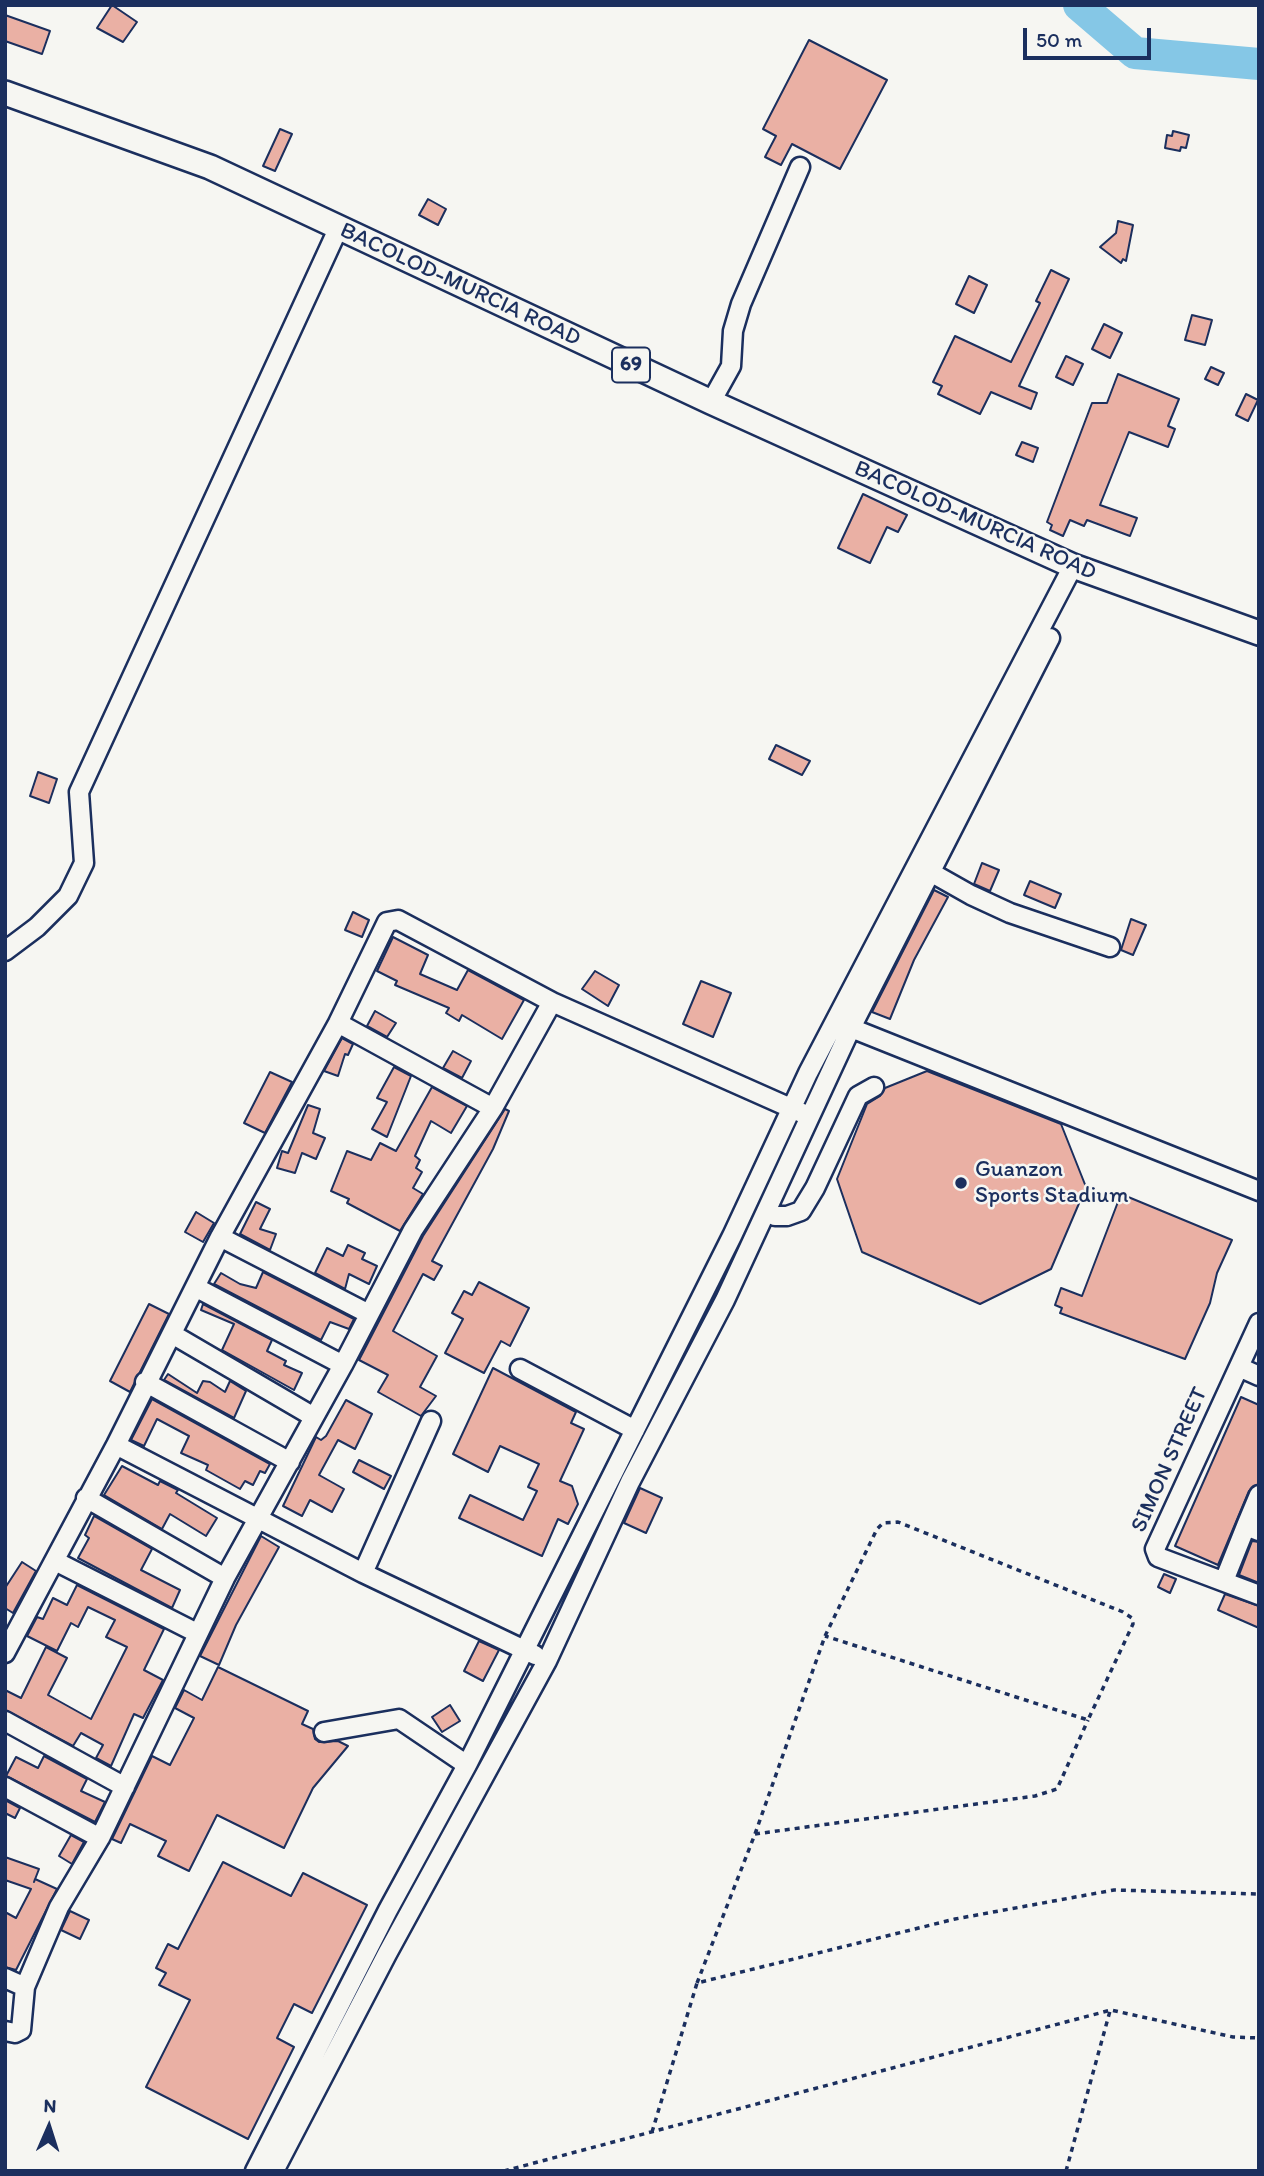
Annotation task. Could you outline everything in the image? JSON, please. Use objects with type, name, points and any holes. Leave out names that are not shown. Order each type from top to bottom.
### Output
[{"type":"main road","name":"BACOLOD-MURCIA ROAD","points":[[5,93],[210,167],[711,402],[1078,568],[1259,632]]},
{"type":"street","points":[[711,402],[731,366],[733,331],[738,313],[800,167]]},
{"type":"street","points":[[5,951],[37,927],[68,897],[84,863],[78,808],[82,784],[338,229]]},
{"type":"street","points":[[255,2171],[525,1650],[732,1237],[790,1109],[935,848],[1078,568]]},
{"type":"street","points":[[274,2171],[547,1661],[630,1482],[767,1211],[850,1028],[932,873],[935,848]]},
{"type":"street","points":[[932,873],[1010,913],[1110,947]]},
{"type":"street","points":[[5,1653],[116,1445],[145,1382],[220,1237],[338,1023],[387,922],[398,920],[552,1002],[790,1109],[812,1116]]},
{"type":"street","points":[[5,2031],[19,2032],[23,2027],[24,1987],[59,1907],[100,1838],[225,1578],[343,1365],[413,1230],[493,1108],[552,1002]]},
{"type":"street","points":[[338,1023],[493,1108]]},
{"type":"street","points":[[850,1028],[1259,1191]]},
{"type":"street","points":[[767,1211],[775,1216],[787,1216],[801,1211],[859,1096],[874,1087]]},
{"type":"street","points":[[220,1237],[369,1314]]},
{"type":"street","points":[[195,1287],[343,1365]]},
{"type":"street","name":"SIMON STREET","points":[[1259,1323],[1155,1549],[1158,1557],[1259,1595]]},
{"type":"street","points":[[172,1334],[314,1417]]},
{"type":"street","points":[[1239,1367],[1259,1376]]},
{"type":"street","points":[[520,1369],[635,1430]]},
{"type":"street","points":[[145,1382],[290,1462]]},
{"type":"street","points":[[363,1573],[431,1421]]},
{"type":"street","points":[[116,1445],[363,1573],[547,1661]]},
{"type":"street","points":[[1224,1581],[1252,1529],[1259,1495]]},
{"type":"street","points":[[86,1498],[225,1578]]},
{"type":"street","points":[[55,1561],[197,1633]]},
{"type":"street","points":[[324,1732],[399,1718],[467,1765]]},
{"type":"street","points":[[5,1721],[125,1787]]},
{"type":"street","points":[[5,1787],[100,1838]]},
{"type":"street","points":[[441,1812],[459,1821]]},
{"type":"street","points":[[5,1978],[24,1987]]},
{"type":"path","points":[[652,2132],[697,1983],[755,1834],[825,1636],[877,1529],[883,1523],[898,1522],[1132,1618],[1130,1633],[1057,1789],[1035,1796],[755,1834]]},
{"type":"path","points":[[825,1636],[1088,1720]]},
{"type":"path","points":[[697,1983],[956,1919],[1114,1890],[1259,1894]]},
{"type":"path","points":[[1066,2171],[1111,2010]]},
{"type":"path","points":[[504,2171],[1111,2010],[1233,2037],[1259,2038]]},
{"type":"building","points":[[112,5],[137,22],[123,42],[97,28]]},
{"type":"building","points":[[5,15],[50,31],[42,54],[5,41]]},
{"type":"building","points":[[809,40],[887,80],[840,169],[792,144],[781,165],[765,157],[776,136],[763,129]]},
{"type":"building","points":[[280,129],[292,134],[275,171],[263,166]]},
{"type":"building","points":[[1173,131],[1189,135],[1186,148],[1181,147],[1180,151],[1165,148],[1167,135],[1172,136]]},
{"type":"building","points":[[428,199],[446,209],[438,225],[419,215]]},
{"type":"building","points":[[1118,221],[1133,225],[1126,261],[1123,259],[1121,263],[1100,247],[1116,233]]},
{"type":"building","points":[[1051,270],[1069,279],[1019,386],[1037,393],[1031,409],[991,392],[980,414],[938,394],[942,386],[933,382],[955,336],[1011,362],[1040,303],[1036,301]]},
{"type":"building","points":[[969,276],[987,285],[974,313],[956,304]]},
{"type":"building","points":[[1192,315],[1212,320],[1205,345],[1185,340]]},
{"type":"building","points":[[1104,324],[1122,333],[1110,358],[1092,349]]},
{"type":"building","points":[[1066,356],[1083,364],[1073,385],[1056,377]]},
{"type":"building","points":[[1211,367],[1224,373],[1218,385],[1205,379]]},
{"type":"building","points":[[1118,374],[1179,399],[1168,426],[1175,429],[1168,447],[1129,432],[1100,505],[1137,518],[1130,536],[1087,520],[1084,526],[1070,520],[1063,536],[1050,530],[1052,525],[1047,522],[1092,403],[1107,403]]},
{"type":"building","points":[[1246,394],[1258,400],[1248,421],[1236,415]]},
{"type":"building","points":[[1022,442],[1038,448],[1033,462],[1016,455]]},
{"type":"building","points":[[863,494],[907,515],[898,532],[887,527],[870,563],[838,548]]},
{"type":"building","points":[[776,745],[810,761],[802,775],[769,759]]},
{"type":"building","points":[[38,772],[57,779],[49,803],[30,796]]},
{"type":"building","points":[[982,863],[999,870],[990,891],[974,884]]},
{"type":"building","points":[[1030,881],[1061,894],[1055,908],[1024,895]]},
{"type":"building","points":[[934,890],[948,897],[914,960],[890,1019],[872,1012]]},
{"type":"building","points":[[353,912],[369,920],[362,937],[345,930]]},
{"type":"building","points":[[1131,919],[1146,925],[1133,955],[1121,950]]},
{"type":"building","points":[[393,937],[428,955],[420,974],[457,990],[468,970],[524,1000],[502,1039],[462,1015],[459,1021],[446,1013],[449,1008],[395,985],[397,981],[377,971]]},
{"type":"building","points":[[595,971],[619,985],[608,1006],[582,989]]},
{"type":"building","points":[[701,981],[731,993],[713,1037],[683,1024]]},
{"type":"building","points":[[375,1011],[396,1023],[387,1037],[367,1026]]},
{"type":"building","points":[[342,1038],[353,1044],[348,1055],[345,1054],[338,1076],[324,1071]]},
{"type":"building","points":[[453,1051],[471,1061],[462,1078],[443,1068]]},
{"type":"building","points":[[394,1067],[411,1076],[387,1137],[372,1129],[387,1102],[377,1098]]},
{"type":"building","name":"Guanzon Sports Stadium","points":[[927,1071],[1061,1124],[1086,1187],[1051,1269],[980,1304],[862,1252],[837,1179],[867,1104],[880,1096],[885,1088]]},
{"type":"building","points":[[270,1072],[292,1082],[265,1133],[244,1123]]},
{"type":"building","points":[[432,1087],[467,1106],[451,1133],[431,1121],[415,1156],[420,1160],[416,1168],[422,1172],[413,1188],[423,1194],[400,1231],[347,1203],[349,1199],[331,1191],[347,1151],[371,1160],[380,1143],[396,1151]]},
{"type":"building","points":[[308,1105],[320,1109],[313,1133],[325,1138],[316,1159],[302,1153],[295,1173],[277,1168],[282,1151],[288,1153]]},
{"type":"building","points":[[505,1109],[509,1111],[493,1149],[432,1261],[442,1266],[434,1280],[423,1274],[393,1331],[437,1356],[420,1387],[436,1396],[421,1416],[378,1392],[388,1375],[359,1360],[423,1236]]},
{"type":"building","points":[[1121,1194],[1232,1240],[1217,1273],[1210,1303],[1185,1359],[1060,1313],[1062,1308],[1055,1305],[1061,1288],[1082,1296]]},
{"type":"building","points":[[256,1202],[270,1209],[260,1229],[276,1234],[270,1250],[240,1234]]},
{"type":"building","points":[[196,1212],[214,1223],[203,1242],[185,1232]]},
{"type":"building","points":[[348,1245],[365,1253],[362,1259],[377,1266],[369,1284],[349,1274],[345,1289],[315,1273],[327,1248],[343,1256]]},
{"type":"building","points":[[263,1272],[354,1319],[349,1329],[330,1322],[321,1340],[214,1284],[221,1273],[240,1284],[256,1288]]},
{"type":"building","points":[[479,1282],[529,1308],[510,1346],[501,1341],[484,1373],[445,1353],[463,1319],[452,1313],[464,1291],[472,1295]]},
{"type":"building","points":[[149,1304],[169,1314],[130,1392],[110,1381]]},
{"type":"building","points":[[203,1304],[272,1340],[267,1351],[286,1361],[284,1365],[302,1373],[294,1390],[222,1350],[234,1324],[201,1310]]},
{"type":"building","points":[[493,1368],[576,1412],[571,1423],[584,1429],[560,1481],[572,1486],[578,1504],[568,1524],[558,1519],[542,1556],[459,1518],[470,1495],[523,1520],[537,1491],[528,1487],[539,1464],[500,1446],[488,1472],[453,1454]]},
{"type":"building","points":[[168,1374],[197,1393],[203,1381],[210,1382],[225,1392],[230,1381],[246,1391],[234,1418],[164,1380]]},
{"type":"building","points":[[1241,1397],[1259,1405],[1259,1484],[1249,1491],[1218,1565],[1175,1546]]},
{"type":"building","points":[[152,1399],[270,1464],[265,1473],[260,1471],[253,1485],[245,1481],[240,1489],[206,1470],[208,1465],[181,1453],[189,1436],[157,1419],[144,1446],[131,1440]]},
{"type":"building","points":[[346,1400],[372,1414],[355,1449],[338,1440],[319,1475],[344,1489],[332,1512],[310,1500],[302,1516],[283,1506],[316,1437],[321,1440],[326,1436]]},
{"type":"building","points":[[359,1460],[391,1476],[384,1489],[353,1472]]},
{"type":"building","points":[[122,1466],[158,1485],[160,1481],[178,1490],[176,1493],[217,1518],[206,1536],[170,1514],[162,1529],[104,1495]]},
{"type":"building","points":[[640,1488],[662,1498],[646,1533],[624,1523]]},
{"type":"building","points":[[94,1516],[152,1549],[141,1570],[180,1590],[172,1608],[78,1558],[89,1538],[85,1535]]},
{"type":"building","points":[[261,1536],[279,1547],[236,1625],[219,1665],[200,1656]]},
{"type":"building","points":[[1252,1541],[1259,1542],[1259,1583],[1239,1575]]},
{"type":"building","points":[[22,1562],[36,1571],[13,1613],[5,1608],[5,1588]]},
{"type":"building","points":[[1164,1574],[1176,1579],[1170,1593],[1158,1587]]},
{"type":"building","points":[[77,1585],[164,1629],[144,1670],[163,1680],[143,1718],[134,1714],[111,1766],[96,1758],[103,1745],[81,1733],[73,1746],[5,1710],[5,1690],[21,1698],[46,1647],[67,1658],[48,1695],[91,1719],[127,1647],[106,1637],[115,1620],[88,1607],[78,1627],[71,1623],[57,1651],[27,1636],[37,1617],[43,1619],[53,1598],[67,1605]]},
{"type":"building","points":[[1225,1594],[1259,1606],[1259,1628],[1218,1610]]},
{"type":"building","points":[[479,1641],[499,1650],[483,1681],[464,1671]]},
{"type":"building","points":[[218,1667],[308,1711],[302,1724],[313,1729],[315,1739],[319,1742],[338,1741],[348,1746],[313,1788],[284,1848],[217,1815],[189,1871],[158,1856],[166,1841],[130,1824],[121,1843],[112,1839],[152,1756],[170,1765],[194,1718],[175,1708],[184,1690],[202,1700]]},
{"type":"building","points":[[450,1705],[460,1721],[442,1732],[432,1717]]},
{"type":"building","points":[[44,1756],[87,1779],[81,1791],[105,1802],[95,1822],[6,1776],[16,1757],[38,1768]]},
{"type":"building","points":[[5,1800],[20,1808],[15,1818],[5,1813]]},
{"type":"building","points":[[71,1835],[84,1842],[72,1864],[59,1856]]},
{"type":"building","points":[[5,1857],[39,1869],[35,1879],[57,1889],[16,1970],[5,1967],[5,1912],[16,1918],[31,1889],[5,1880]]},
{"type":"building","points":[[223,1862],[291,1896],[303,1873],[367,1905],[312,2013],[294,2004],[277,2038],[294,2047],[248,2139],[146,2087],[190,2000],[159,1985],[166,1973],[156,1968],[168,1944],[178,1949]]},
{"type":"building","points":[[70,1911],[89,1920],[80,1939],[61,1930]]},
{"type":"waterway","points":[[1079,5],[1135,53],[1259,64]]},
{"type":"place","name":"Guanzon Sports Stadium","points":[[961,1183]]}]
